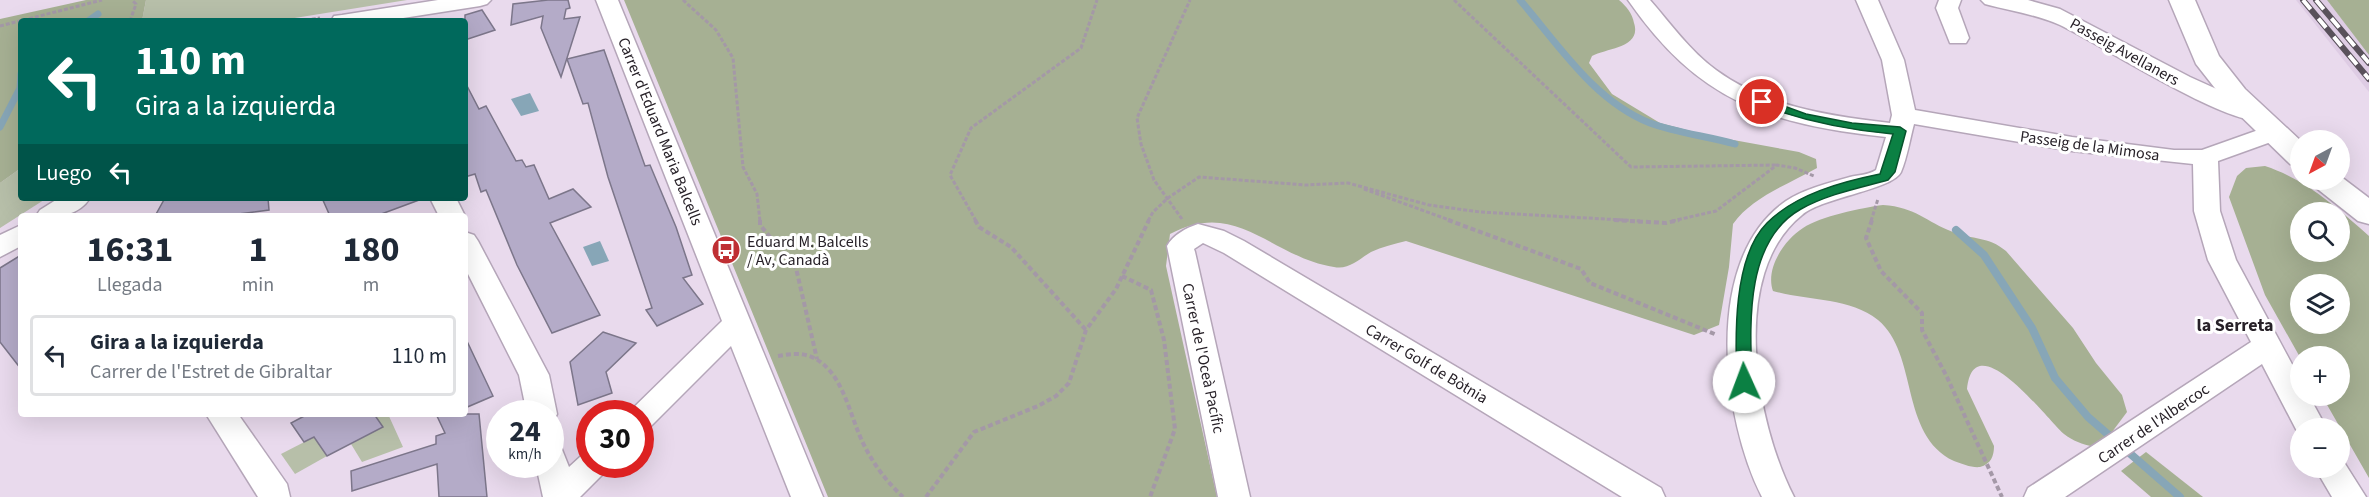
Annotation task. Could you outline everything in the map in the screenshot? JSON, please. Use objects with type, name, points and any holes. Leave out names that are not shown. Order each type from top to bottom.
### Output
[{"type":"street","points":[[367,18],[480,0]]},
{"type":"street","name":"Carrer d'Eduard Maria Balcells","points":[[607,0],[807,497]]},
{"type":"street","name":"Passeig de la Mimosa","points":[[1639,0],[1701,69],[1730,88],[1803,117],[1852,127],[1902,123],[2126,152],[2174,157],[2205,157],[2264,124]]},
{"type":"street","points":[[1778,497],[1755,444],[1744,382],[1743,346],[1753,264],[1761,242],[1771,227],[1796,207],[1860,183],[1884,177],[1888,172],[1902,123],[1893,60],[1867,0]]},
{"type":"street","points":[[1928,0],[1943,0]]},
{"type":"street","points":[[1950,0],[1947,8],[1958,38]]},
{"type":"street","name":"Passeig Avellaners","points":[[1992,0],[2023,3],[2073,21],[2210,98],[2264,124]]},
{"type":"street","points":[[2182,0],[2206,58],[2235,95],[2290,148]]},
{"type":"street","points":[[2205,157],[2207,211],[2212,234],[2222,260],[2265,347],[2305,418]]},
{"type":"street","points":[[2339,190],[2369,214]]},
{"type":"street","points":[[54,213],[72,201]]},
{"type":"street","name":"Carrer de l'Oceà Pacífic","points":[[1204,233],[1194,235],[1180,246],[1234,497]]},
{"type":"street","name":"Carrer Golf de Bòtnia","points":[[1204,233],[1244,253],[1649,497]]},
{"type":"street","points":[[0,248],[18,236]]},
{"type":"street","points":[[468,247],[534,375],[539,400]]},
{"type":"street","points":[[654,404],[738,322]]},
{"type":"street","name":"Carrer de l'Albercoc","points":[[2040,497],[2265,347]]},
{"type":"street","points":[[223,417],[274,497]]},
{"type":"street","points":[[556,478],[560,496]]},
{"type":"street","points":[[560,496],[579,478]]},
{"type":"street","points":[[2338,478],[2350,497]]},
{"type":"path","points":[[31,18],[102,0]]},
{"type":"path","points":[[683,0],[716,30],[728,46],[733,58],[743,167],[757,194],[760,225],[796,268],[818,359],[843,391],[863,444],[884,479],[903,497]]},
{"type":"path","points":[[1086,330],[1011,247],[979,227],[950,175],[971,128],[1082,48],[1096,0]]},
{"type":"path","points":[[1168,198],[1154,180],[1141,144],[1137,118],[1190,0]]},
{"type":"path","points":[[1454,0],[1631,167],[1778,165],[1824,178],[1829,171],[1860,183],[1879,200],[1866,238],[1881,271],[1922,313],[1922,330],[1946,375],[2002,497]]},
{"type":"path","points":[[131,18],[134,1]]},
{"type":"path","points":[[0,26],[18,21]]},
{"type":"path","points":[[926,497],[974,432],[1038,406],[1056,396],[1069,384],[1086,330],[1122,276],[1154,212],[1168,198],[1199,177],[1306,185],[1348,183],[1429,205],[1480,212],[1666,223],[1716,211],[1778,165]]},
{"type":"path","points":[[1348,183],[1581,269],[1590,283],[1743,346]]},
{"type":"path","points":[[1122,276],[1151,290],[1164,340],[1175,429],[1150,497]]},
{"type":"path","points":[[754,364],[788,353],[806,354],[818,359]]},
{"type":"shaded area","points":[[2296,0],[2327,0],[2369,55],[2369,92]]},
{"type":"green space","points":[[86,0],[146,0],[143,18],[18,18],[18,170],[0,183],[0,19]]},
{"type":"green space","points":[[146,0],[407,0],[295,18],[143,18]]},
{"type":"green space","points":[[624,0],[1619,0],[1632,16],[1635,31],[1633,38],[1622,46],[1592,56],[1589,63],[1612,94],[1660,123],[1706,135],[1799,152],[1816,159],[1817,168],[1750,206],[1733,224],[1729,267],[1719,325],[1694,335],[1406,241],[1375,250],[1354,263],[1339,268],[1291,253],[1254,233],[1235,226],[1215,223],[1194,225],[1170,234],[1166,266],[1217,497],[828,497]]},
{"type":"green space","points":[[2327,0],[2369,0],[2369,55]]},
{"type":"green space","points":[[2265,166],[2290,177],[2290,190],[2312,190],[2329,202],[2290,202],[2290,262],[2350,262],[2350,219],[2369,236],[2369,478],[2350,445],[2350,418],[2335,418],[2328,406],[2350,406],[2350,346],[2294,346],[2265,295],[2229,197],[2237,176],[2246,168]]},
{"type":"green space","points":[[18,170],[18,201],[42,201],[24,213],[18,213],[18,217],[0,228],[0,183]]},
{"type":"green space","points":[[1883,205],[1913,212],[1953,232],[1993,243],[2006,251],[2073,328],[2096,363],[2122,395],[2127,412],[2109,436],[2094,447],[2071,439],[2012,382],[1997,370],[1983,366],[1973,371],[1967,389],[1994,446],[1992,456],[1987,464],[1980,467],[1954,461],[1937,449],[1925,433],[1899,353],[1891,335],[1878,320],[1841,303],[1773,291],[1771,282],[1774,265],[1783,247],[1796,233],[1830,216]]},
{"type":"green space","points":[[376,417],[389,417],[403,447],[362,462],[351,444],[382,427]]},
{"type":"green space","points":[[314,437],[327,456],[295,474],[281,454]]},
{"type":"green space","points":[[2146,452],[2203,497],[2151,497],[2121,471]]},
{"type":"water","points":[[530,93],[539,111],[521,116],[511,99]]},
{"type":"water","points":[[600,241],[609,261],[592,266],[583,247]]},
{"type":"building","points":[[568,0],[570,8],[566,9],[564,19],[580,17],[561,77],[541,28],[543,16],[511,25],[513,4]]},
{"type":"building","points":[[482,10],[495,30],[468,39],[468,18],[465,18],[465,15]]},
{"type":"building","points":[[604,50],[645,166],[650,165],[676,227],[692,275],[683,278],[703,304],[657,326],[646,310],[652,308],[608,177],[588,103],[583,104],[567,59]]},
{"type":"building","points":[[468,88],[479,109],[486,106],[516,161],[522,160],[526,167],[534,165],[549,199],[573,189],[591,207],[550,223],[600,315],[552,333],[517,265],[486,190],[481,192],[475,174],[468,176]]},
{"type":"building","points":[[163,201],[268,201],[269,210],[246,213],[157,213]]},
{"type":"building","points":[[323,201],[416,201],[384,213],[329,213]]},
{"type":"building","points":[[18,257],[18,365],[0,342],[0,268]]},
{"type":"building","points":[[603,332],[636,343],[606,372],[612,393],[592,400],[577,400],[570,362]]},
{"type":"building","points":[[468,343],[493,396],[468,407]]},
{"type":"building","points":[[468,414],[479,414],[487,497],[439,497],[437,464],[352,491],[351,471],[436,444],[436,436],[445,433],[437,417],[468,417]]},
{"type":"building","points":[[302,417],[376,417],[383,427],[327,456],[314,437],[304,442],[291,423]]},
{"type":"waterway","points":[[1520,0],[1578,70],[1611,101],[1650,123],[1735,144]]},
{"type":"waterway","points":[[92,18],[98,14]]},
{"type":"waterway","points":[[0,127],[18,92]]},
{"type":"waterway","points":[[1956,230],[1984,255],[2032,328],[2055,378],[2088,417],[2180,497]]},
{"type":"railway","points":[[2303,0],[2369,79]]},
{"type":"railway","points":[[2316,0],[2369,63]]},
{"type":"place","name":"Eduard M. Balcells / Av, Canadà","points":[[726,250]]},
{"type":"district","name":"la Serreta","points":[[2235,325]]},
{"type":"route","points":[[1744,382],[1743,346],[1748,292],[1753,264],[1761,242],[1784,214],[1813,198],[1884,177],[1888,172],[1900,131],[1852,127],[1803,117],[1762,102]]}]
